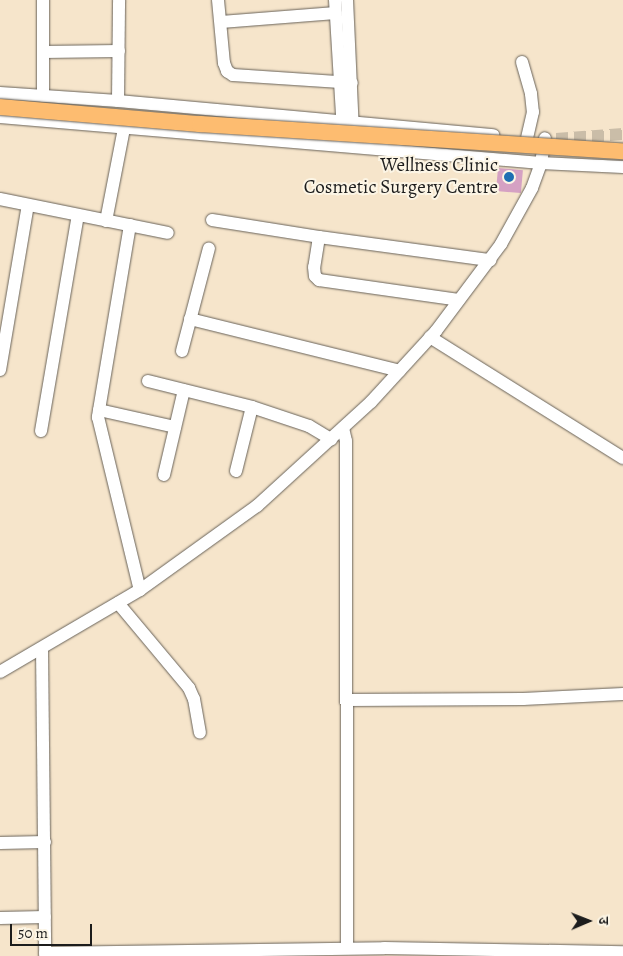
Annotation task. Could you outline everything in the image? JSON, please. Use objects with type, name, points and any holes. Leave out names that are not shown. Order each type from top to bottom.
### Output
[{"type":"main road","points":[[0,107],[210,124],[623,151]]},
{"type":"street","points":[[43,0],[43,96]]},
{"type":"street","points":[[118,101],[119,0]]},
{"type":"street","points":[[218,0],[224,64],[227,71],[233,75],[347,82]]},
{"type":"street","points":[[335,0],[347,82]]},
{"type":"street","points":[[347,0],[349,147]]},
{"type":"street","points":[[221,22],[336,13]]},
{"type":"street","points":[[43,52],[118,51]]},
{"type":"street","points":[[522,62],[531,94],[533,112],[527,137]]},
{"type":"street","points":[[0,94],[118,101],[550,138],[532,188],[490,260],[430,337],[371,402],[257,506],[140,590],[0,672]]},
{"type":"street","points":[[0,118],[540,163],[623,167]]},
{"type":"street","points":[[106,220],[124,128]]},
{"type":"street","points":[[0,199],[168,233]]},
{"type":"street","points":[[0,370],[28,205]]},
{"type":"street","points":[[40,430],[78,215]]},
{"type":"street","points":[[212,220],[319,237],[490,260]]},
{"type":"street","points":[[130,225],[98,417],[140,590]]},
{"type":"street","points":[[319,237],[314,267],[315,276],[319,280],[459,300]]},
{"type":"street","points":[[182,351],[209,248]]},
{"type":"street","points":[[190,319],[400,371]]},
{"type":"street","points":[[430,337],[623,458]]},
{"type":"street","points":[[148,381],[252,407],[309,426],[331,439]]},
{"type":"street","points":[[164,475],[184,390]]},
{"type":"street","points":[[236,471],[252,407]]},
{"type":"street","points":[[99,410],[175,427]]},
{"type":"street","points":[[343,428],[346,441],[347,948]]},
{"type":"street","points":[[118,603],[189,688],[194,699],[200,732]]},
{"type":"street","points":[[42,648],[45,955],[288,953],[347,948],[623,952]]},
{"type":"street","points":[[347,700],[523,699],[623,694]]},
{"type":"street","points":[[0,843],[45,842]]},
{"type":"street","points":[[0,918],[45,917]]},
{"type":"building","points":[[498,168],[523,170],[521,193],[496,191]]},
{"type":"tunnel","points":[[556,139],[623,134]]},
{"type":"place","name":"Wellness Clinic Cosmetic Surgery Centre","points":[[509,177]]}]
